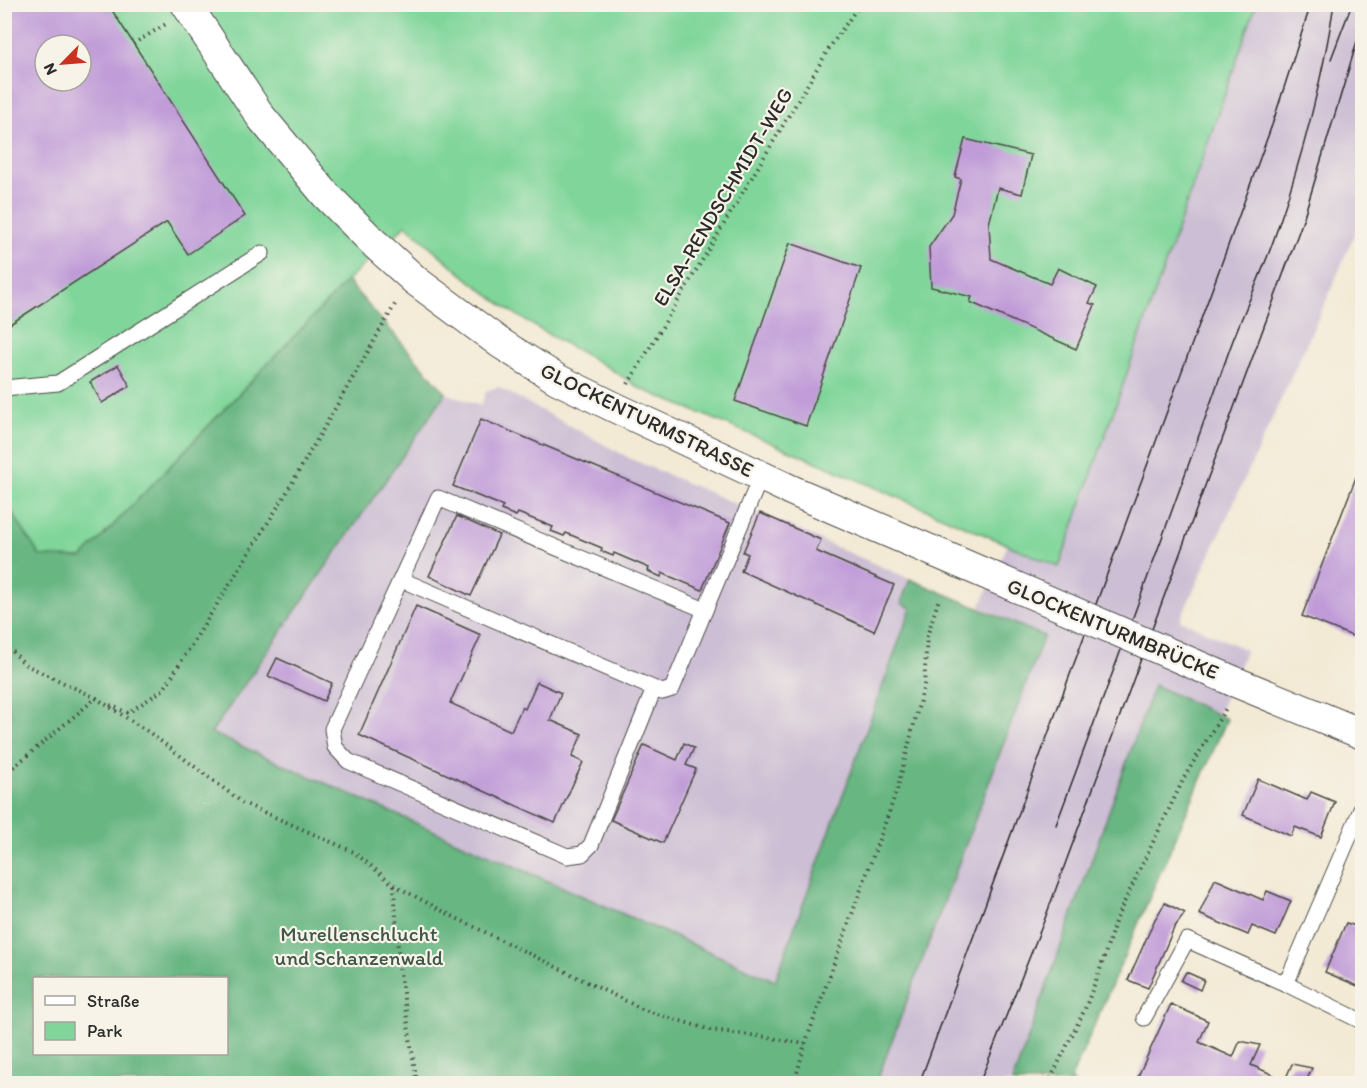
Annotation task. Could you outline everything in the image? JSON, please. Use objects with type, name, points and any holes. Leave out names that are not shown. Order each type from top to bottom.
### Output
[{"type":"street","name":"GLOCKENTURMSTRASSE","points":[[176,14],[326,195],[416,281],[500,342],[557,379],[614,407],[761,476],[993,577]]},
{"type":"street","name":"GLOCKENTURMBRÜCKE","points":[[993,577],[1229,694]]},
{"type":"street","points":[[1229,694],[1362,734]]},
{"type":"lane","points":[[4,388],[58,383],[262,253]]},
{"type":"lane","points":[[402,580],[662,692],[672,689],[761,476]]},
{"type":"lane","points":[[654,689],[591,845],[582,854],[567,856],[348,761],[335,747],[332,729],[438,498],[705,610]]},
{"type":"lane","points":[[1286,984],[1362,807]]},
{"type":"lane","points":[[1144,1018],[1187,940],[1286,984],[1357,1019]]},
{"type":"path","name":"ELSA-RENDSCHMIDT-WEG","points":[[614,407],[830,47],[860,4]]},
{"type":"path","points":[[134,44],[176,14]]},
{"type":"path","points":[[4,643],[26,665],[128,713],[164,689],[284,497],[397,302]]},
{"type":"path","points":[[794,1083],[897,790],[924,685],[927,636],[939,598]]},
{"type":"path","points":[[1048,1083],[1085,1009],[1116,919],[1185,776],[1229,694]]},
{"type":"path","points":[[4,775],[96,698]]},
{"type":"path","points":[[96,698],[150,733],[243,803],[354,852],[394,885],[644,1010],[711,1030],[766,1036],[806,1044]]},
{"type":"path","points":[[394,885],[399,966],[417,1083]]},
{"type":"shaded area","points":[[1256,5],[1362,5],[1362,216],[1327,299],[1180,620],[1246,650],[1218,714],[1154,686],[1012,1083],[876,1084],[1044,637],[980,607],[1008,544],[1059,566]]},
{"type":"shaded area","points":[[498,387],[631,459],[910,579],[901,603],[911,608],[776,981],[211,733],[446,393],[481,406],[486,391]]},
{"type":"green space","name":"Murellenschlucht und Schanzenwald","points":[[5,5],[1256,5],[1059,567],[639,388],[614,371],[536,327],[502,304],[406,225],[347,281],[82,558],[211,733],[776,981],[228,1054],[228,977],[33,977],[33,1055],[222,1055],[5,1084]]},
{"type":"green space","name":"Murellenschlucht und Schanzenwald","points":[[347,281],[446,393],[211,733],[775,981],[911,608],[901,603],[910,579],[1044,636],[876,1083],[5,1083],[5,501],[40,556],[82,558]]},
{"type":"green space","points":[[1154,685],[1227,719],[1070,1081],[1076,1083],[1012,1083]]},
{"type":"building","points":[[4,4],[108,4],[245,216],[188,254],[167,222],[4,328]]},
{"type":"building","points":[[965,139],[1031,155],[1022,194],[998,188],[989,224],[991,259],[1050,284],[1058,268],[1097,287],[1089,303],[1095,305],[1076,349],[970,302],[972,297],[931,287],[929,247],[952,214],[961,179],[955,177]]},
{"type":"building","points":[[790,243],[861,268],[806,426],[735,401]]},
{"type":"building","points":[[118,365],[130,386],[102,403],[90,382]]},
{"type":"building","points":[[481,419],[730,523],[702,590],[662,573],[661,577],[648,571],[649,568],[614,553],[613,556],[601,551],[602,548],[566,533],[564,536],[551,531],[553,527],[518,513],[516,516],[501,510],[503,506],[453,486]]},
{"type":"building","points":[[1360,467],[1362,468],[1362,640],[1302,616]]},
{"type":"building","points":[[760,513],[821,540],[816,551],[894,585],[874,631],[741,571],[748,554],[743,552]]},
{"type":"building","points":[[457,516],[499,535],[471,596],[429,576]]},
{"type":"building","points":[[416,606],[481,635],[450,703],[511,731],[522,707],[525,709],[537,682],[561,693],[550,720],[582,734],[572,757],[583,762],[555,823],[359,735]]},
{"type":"building","points":[[277,658],[332,683],[324,701],[268,676]]},
{"type":"building","points":[[684,743],[694,748],[686,765],[696,769],[663,843],[611,820],[644,745],[677,760]]},
{"type":"building","points":[[1258,779],[1307,800],[1311,792],[1335,802],[1321,837],[1295,827],[1291,836],[1243,815]]},
{"type":"building","points":[[1215,879],[1263,900],[1267,891],[1291,901],[1276,936],[1252,926],[1248,935],[1199,914]]},
{"type":"building","points":[[1165,903],[1185,913],[1174,928],[1148,988],[1128,980],[1155,919]]},
{"type":"building","points":[[1362,911],[1362,980],[1360,987],[1325,972],[1346,923],[1356,926]]},
{"type":"building","points":[[1186,972],[1204,980],[1200,990],[1181,981]]},
{"type":"building","points":[[1171,1004],[1208,1021],[1199,1042],[1233,1057],[1240,1041],[1260,1045],[1251,1065],[1285,1080],[1292,1064],[1312,1068],[1305,1084],[1188,1084],[1181,1081],[1180,1084],[1135,1083]]},
{"type":"tram line","points":[[919,1084],[1272,125],[1311,4]]},
{"type":"tram line","points":[[1056,825],[1235,336],[1276,233],[1310,120],[1324,63],[1334,4]]},
{"type":"tram line","points":[[1331,59],[1352,4]]},
{"type":"tram line","points":[[979,1084],[1044,921],[1302,223],[1362,25]]}]
